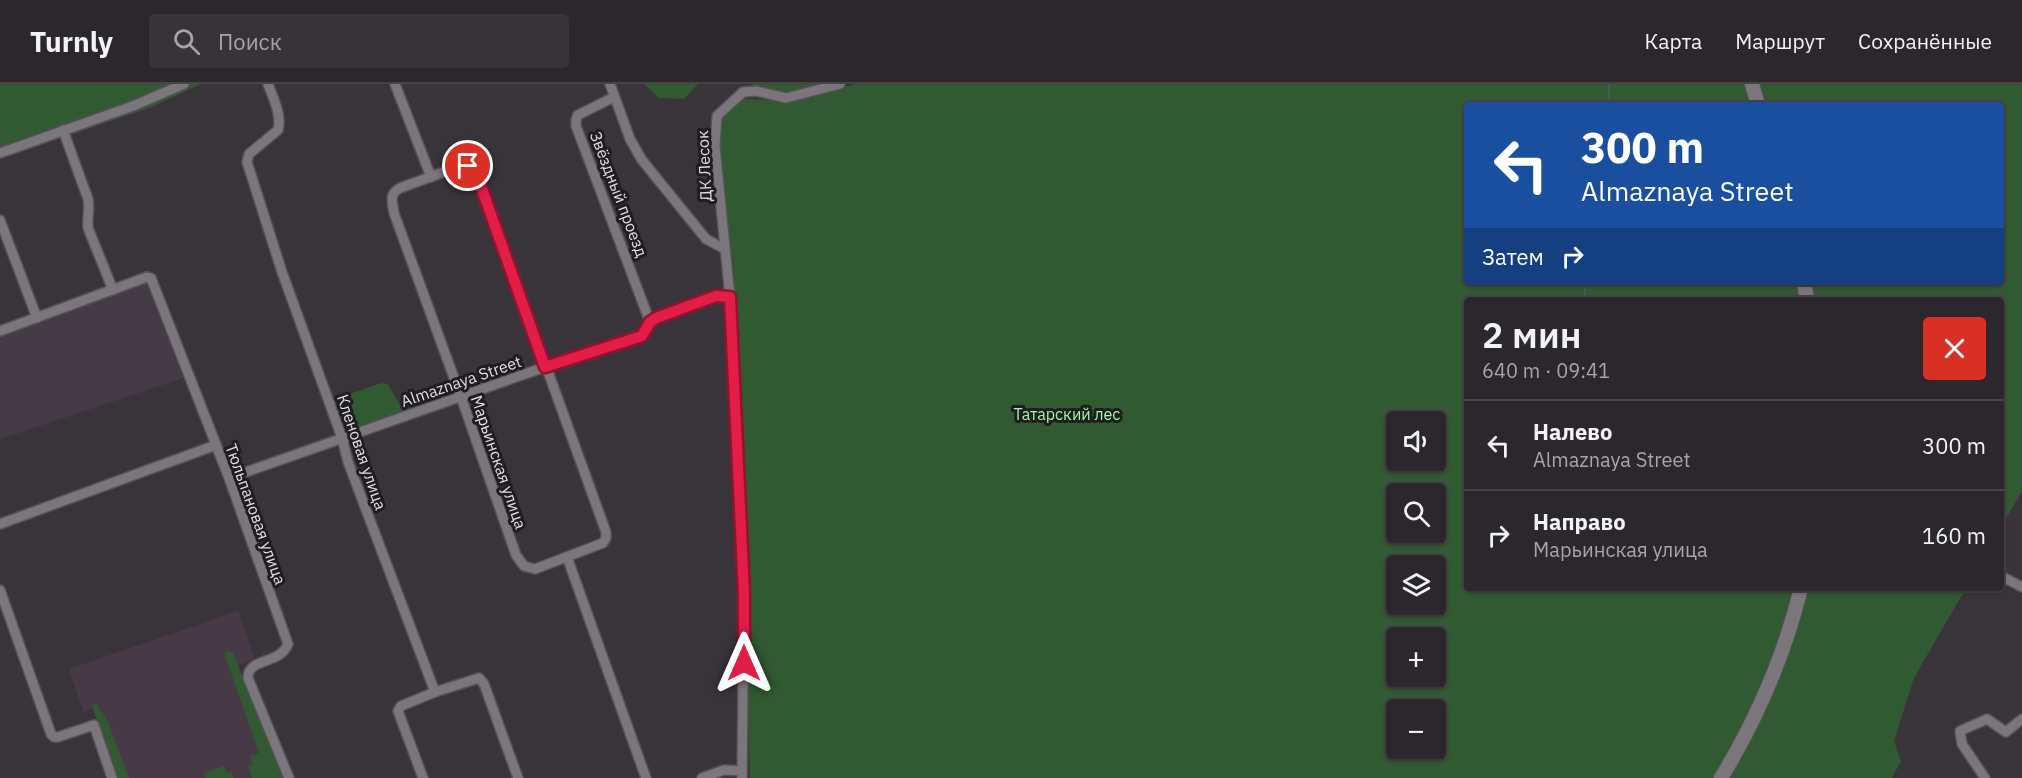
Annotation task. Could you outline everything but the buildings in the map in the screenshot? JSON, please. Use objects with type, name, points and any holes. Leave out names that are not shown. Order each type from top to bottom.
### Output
[{"type":"main road","points":[[1752,84],[1757,102]]},
{"type":"main road","points":[[1721,778],[1745,738],[1767,694],[1783,652],[1800,591]]},
{"type":"street","points":[[0,153],[133,106],[184,84]]},
{"type":"street","name":"Кленовая улица","points":[[268,84],[280,124],[278,130],[249,154],[247,162],[282,272],[342,438],[348,462],[435,692]]},
{"type":"street","points":[[395,84],[431,177]]},
{"type":"street","name":"Звёздный проезд","points":[[610,84],[630,139],[642,160],[706,239],[725,249]]},
{"type":"street","name":"ДК Лесок","points":[[725,249],[715,146],[717,116],[744,88],[786,98],[840,84]]},
{"type":"street","name":"Звёздный проезд","points":[[614,97],[578,115],[576,126],[650,322]]},
{"type":"street","points":[[63,130],[88,199],[90,209],[87,228],[113,290]]},
{"type":"street","name":"Марьинская улица","points":[[460,166],[468,166],[474,171],[545,367],[606,532],[606,538],[603,543],[535,569],[519,562],[394,213],[391,198],[393,191],[460,166]]},
{"type":"street","points":[[0,220],[37,318]]},
{"type":"street","points":[[702,778],[724,770],[742,775],[744,593],[730,297],[725,249]]},
{"type":"street","name":"Тюльпановая улица","points":[[0,331],[147,277],[151,278],[229,478],[288,644],[283,654],[251,667],[248,678],[289,778]]},
{"type":"street","name":"Almaznaya Street","points":[[229,478],[545,367],[642,336],[650,322],[716,296],[730,297]]},
{"type":"street","points":[[0,524],[216,445]]},
{"type":"street","points":[[567,557],[646,778]]},
{"type":"street","points":[[2004,578],[2022,587]]},
{"type":"street","points":[[0,590],[51,734],[58,737],[94,725],[112,778]]},
{"type":"street","points":[[423,778],[398,711],[401,706],[435,692],[479,678],[484,684],[518,778]]},
{"type":"street","points":[[1985,778],[1962,744],[1960,731],[1988,719],[2006,732],[2022,719]]},
{"type":"shaded area","points":[[146,282],[183,378],[0,439],[0,337]]},
{"type":"shaded area","points":[[238,611],[255,659],[237,666],[283,778],[117,778],[94,709],[83,712],[69,669]]},
{"type":"green space","points":[[0,84],[201,84],[149,108],[0,159]]},
{"type":"green space","points":[[644,84],[698,84],[684,99],[659,98]]},
{"type":"green space","points":[[751,84],[829,84],[786,95],[755,88]]},
{"type":"green space","name":"Татарский лес","points":[[857,84],[2022,84],[2022,491],[2004,522],[2004,297],[1464,297],[1464,591],[1964,591],[1914,678],[1894,741],[1901,761],[1892,778],[750,778],[733,263],[722,187],[720,148],[725,111],[745,99],[783,100]]},
{"type":"green space","points":[[381,383],[388,384],[403,410],[401,413],[349,431],[345,428],[337,403],[341,397]]},
{"type":"green space","points":[[228,651],[233,653],[283,778],[252,778],[248,766],[253,764],[250,756],[259,753],[225,656]]},
{"type":"green space","points":[[96,703],[109,724],[129,778],[117,778],[93,709]]},
{"type":"green space","points":[[224,766],[227,773],[231,772],[234,778],[205,778],[204,773]]},
{"type":"waterway","points":[[1609,84],[1609,102]]},
{"type":"waterway","points":[[1585,285],[1585,297]]},
{"type":"route","points":[[468,166],[478,178],[545,367],[642,336],[650,322],[656,318],[716,296],[730,297],[744,593],[744,663]]}]
